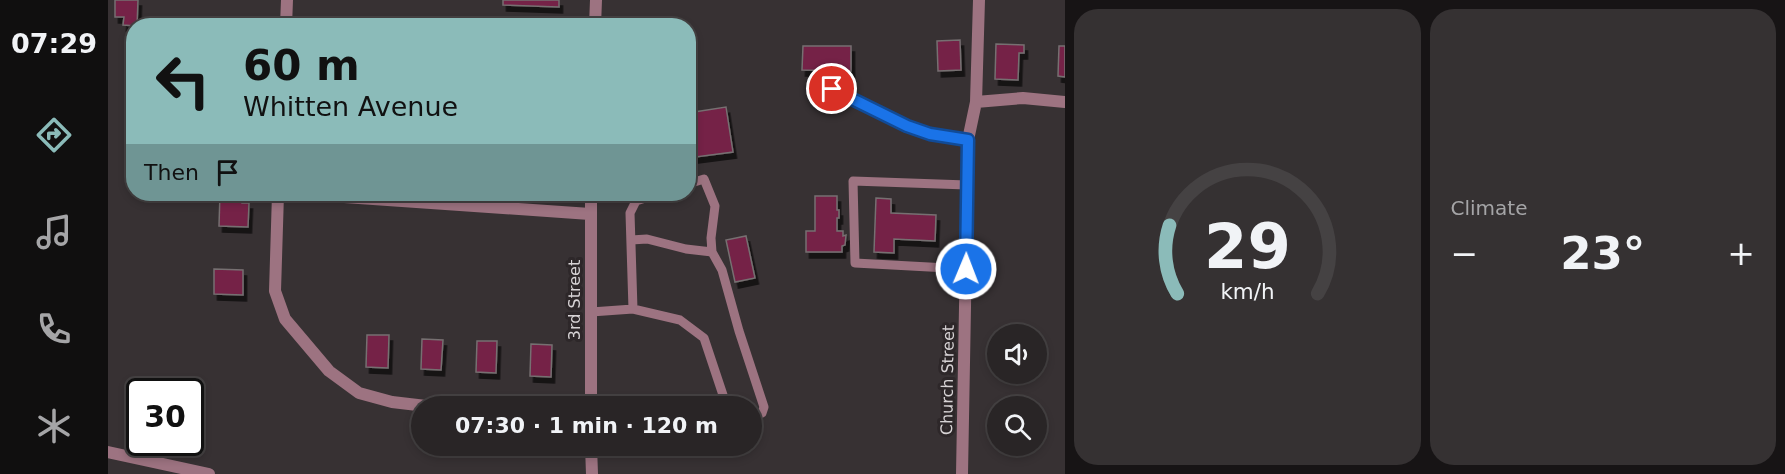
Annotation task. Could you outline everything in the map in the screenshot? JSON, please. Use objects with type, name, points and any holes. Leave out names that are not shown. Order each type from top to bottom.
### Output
[{"type":"street","points":[[286,18],[287,0]]},
{"type":"street","points":[[595,18],[596,0]]},
{"type":"street","name":"Church Street","points":[[962,474],[968,140],[976,102],[980,0]]},
{"type":"street","points":[[832,89],[907,126],[930,134],[968,140]]},
{"type":"street","points":[[976,102],[1023,98],[1065,102]]},
{"type":"street","points":[[278,201],[275,291],[285,319],[329,371],[358,393],[411,404]]},
{"type":"street","points":[[402,201],[590,214]]},
{"type":"street","name":"3rd Street","points":[[591,201],[591,396]]},
{"type":"street","points":[[108,452],[208,474]]},
{"type":"street","points":[[591,456],[592,474]]},
{"type":"lane","points":[[696,182],[704,179],[715,206],[711,238],[712,252],[722,270],[760,396]]},
{"type":"lane","points":[[966,269],[855,263],[853,181],[967,185]]},
{"type":"lane","points":[[633,309],[630,213],[636,201]]},
{"type":"lane","points":[[631,240],[646,239],[686,249],[712,252]]},
{"type":"lane","points":[[591,312],[633,309],[680,320],[704,338],[723,396]]},
{"type":"building","points":[[115,0],[138,0],[137,18],[126,18],[126,25],[123,25],[124,17],[115,17]]},
{"type":"building","points":[[503,0],[559,0],[559,7],[503,5]]},
{"type":"building","points":[[960,40],[961,70],[938,71],[937,41]]},
{"type":"building","points":[[996,44],[1024,45],[1024,53],[1019,53],[1018,80],[995,79]]},
{"type":"building","points":[[803,46],[851,46],[851,71],[802,70]]},
{"type":"building","points":[[1059,46],[1065,46],[1065,77],[1058,76]]},
{"type":"building","points":[[726,107],[733,152],[696,157],[696,112]]},
{"type":"building","points":[[815,196],[837,196],[839,218],[837,218],[837,231],[843,231],[843,236],[846,235],[842,252],[806,252],[806,231],[815,231]]},
{"type":"building","points":[[876,198],[891,199],[891,213],[936,215],[935,241],[894,239],[894,253],[874,252]]},
{"type":"building","points":[[220,201],[249,203],[248,227],[219,226]]},
{"type":"building","points":[[746,236],[755,278],[735,282],[726,240]]},
{"type":"building","points":[[214,269],[243,270],[243,295],[214,294]]},
{"type":"building","points":[[367,335],[389,335],[388,368],[366,367]]},
{"type":"building","points":[[422,339],[443,340],[441,370],[421,369]]},
{"type":"building","points":[[477,341],[497,341],[496,373],[476,372]]},
{"type":"building","points":[[531,344],[552,345],[551,377],[530,376]]},
{"type":"route","points":[[832,89],[907,126],[930,134],[968,140],[966,269]]}]
